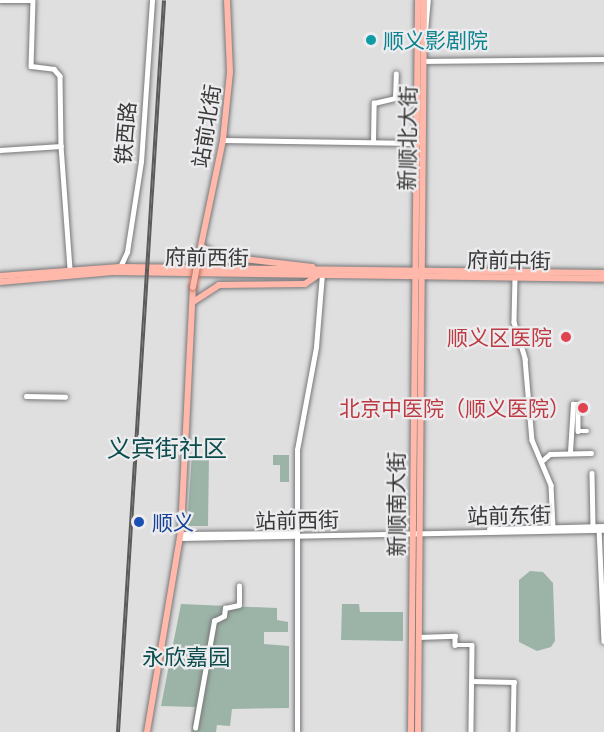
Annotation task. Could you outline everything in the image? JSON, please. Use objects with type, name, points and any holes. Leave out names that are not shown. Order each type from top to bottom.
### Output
[{"type":"main road","name":"站前北街","points":[[192,307],[201,243],[223,140],[230,72],[227,0]]},
{"type":"main road","name":"新顺北大街","points":[[417,0],[421,34],[418,273]]},
{"type":"main road","name":"新顺北大街","points":[[421,34],[426,0]]},
{"type":"main road","name":"新顺北大街","points":[[418,273],[417,143],[421,61]]},
{"type":"main road","points":[[201,243],[202,250],[218,256],[319,273]]},
{"type":"main road","name":"府前西街","points":[[4,276],[70,269],[120,267],[319,273]]},
{"type":"main road","name":"府前西街","points":[[4,276],[95,272],[418,273]]},
{"type":"main road","points":[[147,732],[180,534],[192,307],[199,295],[219,285],[305,284],[319,273]]},
{"type":"main road","name":"府前中街","points":[[418,273],[604,273]]},
{"type":"main road","name":"府前中街","points":[[418,273],[604,279]]},
{"type":"main road","name":"新顺南大街","points":[[411,732],[416,532],[418,273]]},
{"type":"main road","name":"府前西街","points":[[0,283],[4,276]]},
{"type":"main road","name":"新顺南大街","points":[[416,532],[418,732]]},
{"type":"street","name":"铁西路","points":[[120,267],[127,252],[141,162],[152,0]]},
{"type":"street","points":[[0,1],[33,1],[31,66],[54,69],[60,76],[61,146],[70,269]]},
{"type":"street","points":[[421,61],[604,59]]},
{"type":"street","points":[[373,142],[374,103],[394,98],[396,74]]},
{"type":"street","points":[[223,140],[417,143]]},
{"type":"street","points":[[0,150],[61,146]]},
{"type":"street","points":[[297,732],[297,450],[316,347],[319,273]]},
{"type":"street","points":[[514,277],[514,322],[525,359],[532,440],[543,459],[551,485],[553,528]]},
{"type":"street","points":[[26,396],[65,398]]},
{"type":"street","points":[[570,452],[573,404],[578,404],[578,431],[587,431]]},
{"type":"street","points":[[543,459],[550,454],[591,453]]},
{"type":"street","points":[[592,473],[600,527],[604,641]]},
{"type":"street","name":"站前东街","points":[[416,532],[600,527]]},
{"type":"street","name":"站前东街","points":[[416,532],[600,527]]},
{"type":"street","name":"站前西街","points":[[180,534],[416,532]]},
{"type":"street","points":[[195,728],[214,621],[224,616],[225,608],[239,605],[239,586]]},
{"type":"street","points":[[418,637],[455,636],[455,645],[472,645],[471,732]]},
{"type":"street","points":[[471,681],[514,682],[513,732]]},
{"type":"green space","points":[[192,454],[209,455],[208,526],[187,526]]},
{"type":"green space","points":[[273,455],[289,455],[289,482],[280,482],[280,465],[273,465]]},
{"type":"green space","points":[[530,571],[543,572],[553,583],[555,641],[551,647],[537,651],[519,642],[519,580]]},
{"type":"green space","points":[[181,604],[277,608],[277,620],[288,622],[288,632],[264,632],[264,644],[289,646],[289,708],[232,709],[230,726],[217,725],[216,732],[191,732],[195,707],[161,706]]},
{"type":"green space","points":[[342,604],[359,604],[360,612],[403,612],[403,641],[341,640]]},
{"type":"railway","points":[[118,732],[164,0]]},
{"type":"place","name":"顺义影剧院","points":[[371,40]]},
{"type":"place","name":"顺义区医院","points":[[566,337]]},
{"type":"place","name":"北京中医院（顺义医院）","points":[[583,408]]},
{"type":"place","name":"顺义","points":[[139,522]]},
{"type":"district","name":"义宾街社区","points":[[167,448]]},
{"type":"district","name":"永欣嘉园","points":[[186,657]]}]
